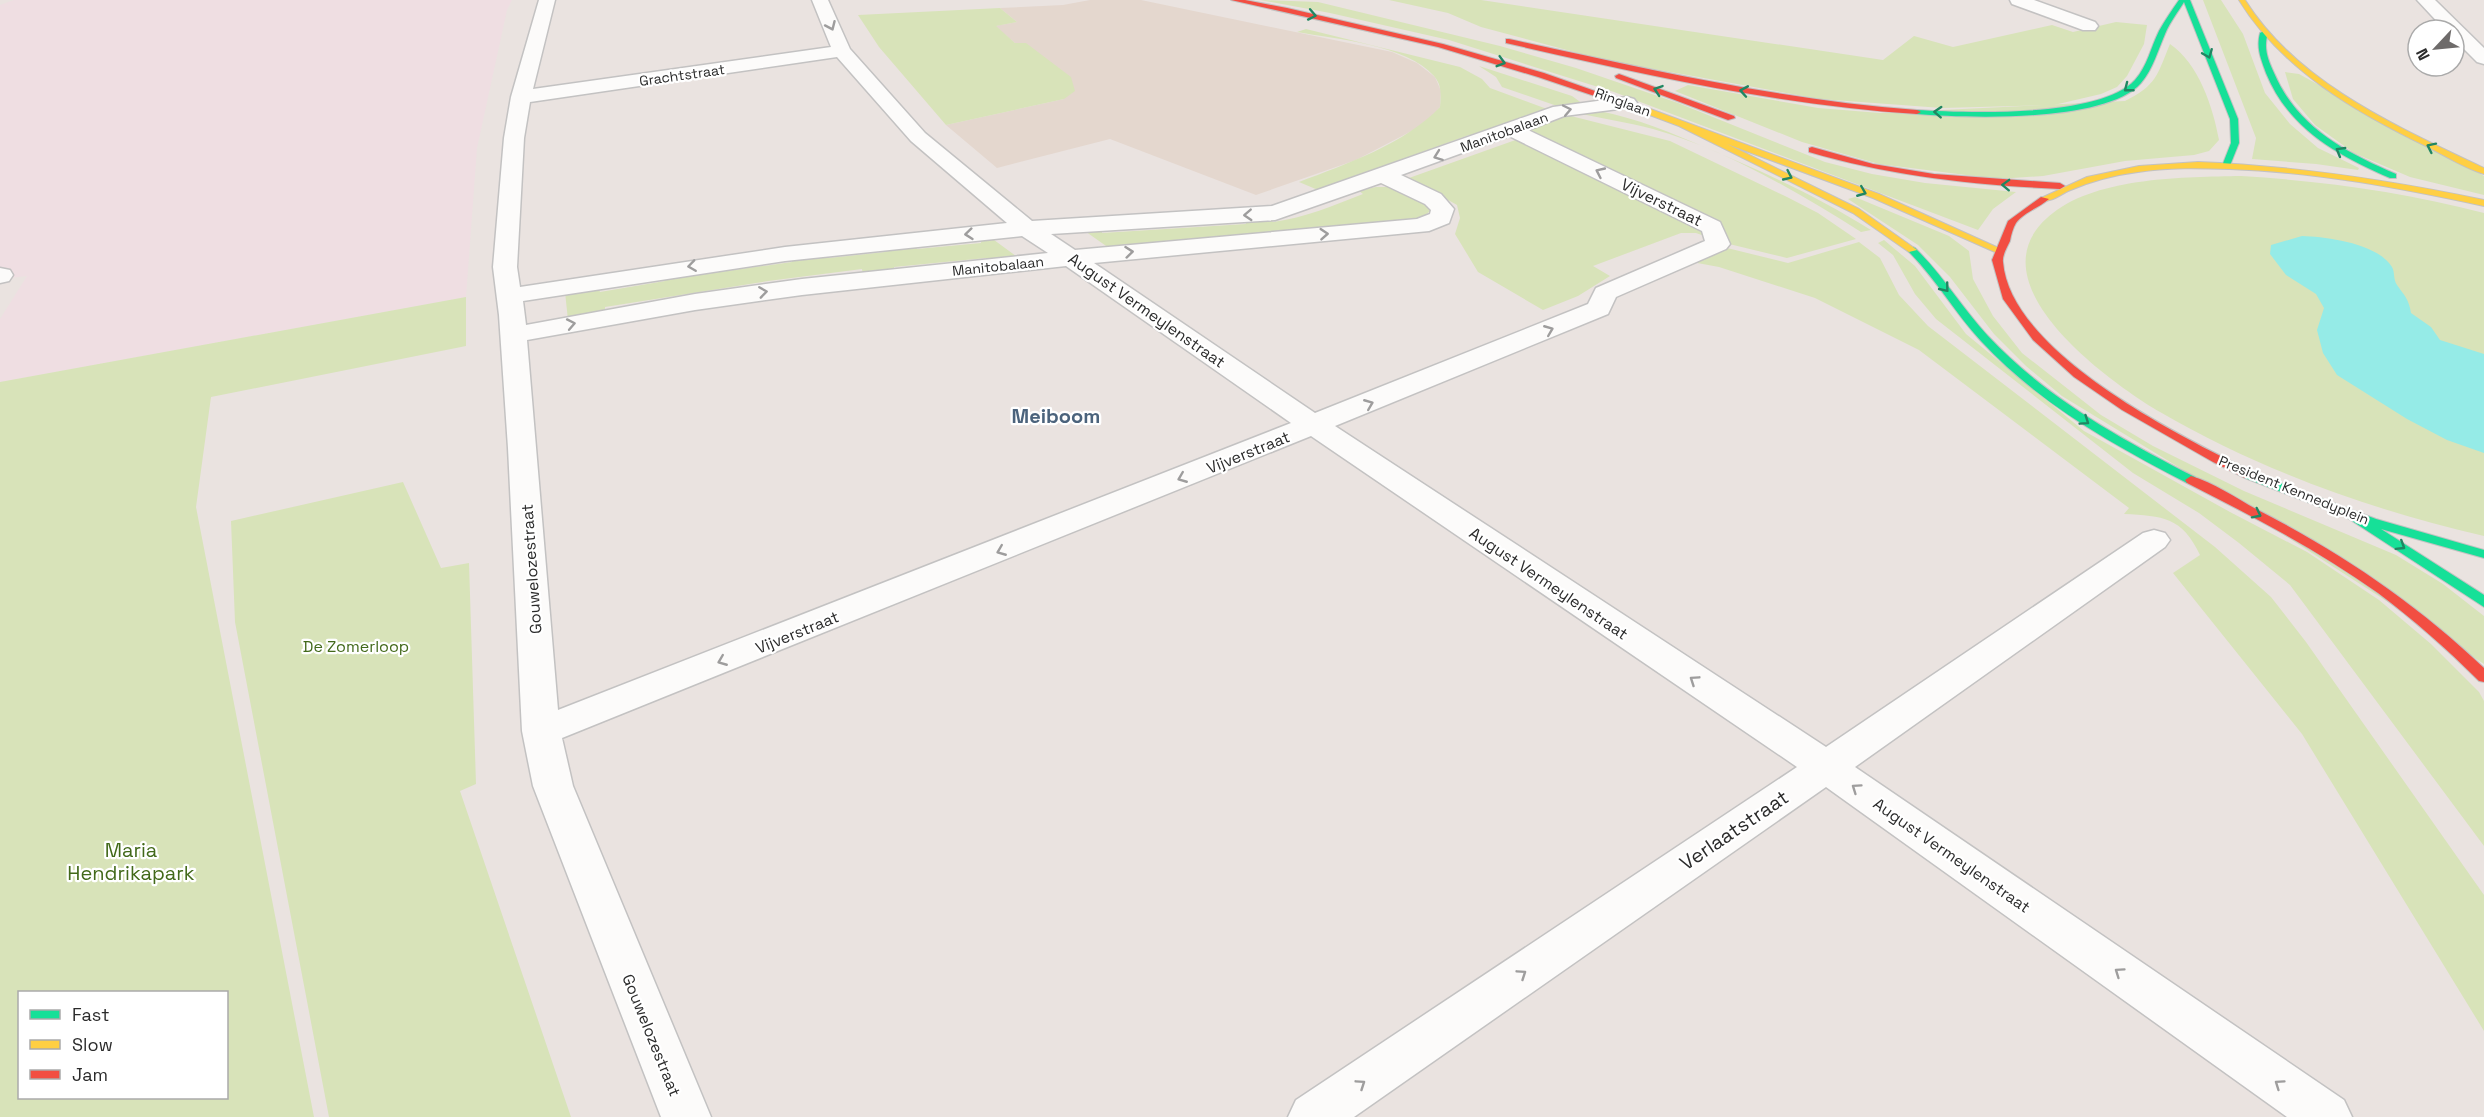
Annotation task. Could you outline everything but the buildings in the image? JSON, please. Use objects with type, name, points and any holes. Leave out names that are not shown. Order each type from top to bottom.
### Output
[{"type":"main road","name":"Ringlaan","points":[[1234,0],[1348,22],[1430,41],[1572,84],[1679,122],[1911,211],[1998,250]]},
{"type":"main road","name":"Ringlaan","points":[[1747,124],[1597,69],[1504,40],[1718,87],[1818,103],[1944,112],[2034,112],[2084,105],[2113,98],[2130,90],[2150,62],[2159,40],[2185,0]]},
{"type":"main road","points":[[2185,0],[2234,118],[2235,143],[2226,166]]},
{"type":"main road","points":[[2242,0],[2264,33],[2313,77],[2352,105],[2484,171]]},
{"type":"main road","points":[[2264,33],[2259,45],[2280,96],[2300,120],[2323,141],[2354,160],[2443,193]]},
{"type":"main road","points":[[1679,122],[1702,136],[1817,190],[1893,236],[1911,249],[1946,288],[1972,325],[2008,362],[2046,394],[2095,428],[2152,461],[2296,534],[2361,572],[2405,604],[2463,653],[2484,677]]},
{"type":"main road","points":[[1803,147],[1846,162],[1910,175],[1983,184],[2064,186]]},
{"type":"main road","points":[[1998,250],[2009,224],[2031,202],[2064,186],[2109,174],[2163,167],[2226,166],[2293,170],[2366,179],[2484,203]]},
{"type":"main road","name":"President Kennedyplein","points":[[1998,250],[2002,286],[2028,327],[2075,374],[2146,422],[2239,471],[2352,516],[2448,546],[2484,554]]},
{"type":"main road","points":[[2352,516],[2484,602]]},
{"type":"street","name":"Gouwelozestraat","points":[[547,0],[521,97],[514,138],[505,267],[514,335],[541,730],[553,786],[686,1117]]},
{"type":"street","name":"August Vermeylenstraat","points":[[820,0],[843,51],[918,137],[1027,228],[1315,426],[1826,767],[2327,1117]]},
{"type":"street","points":[[2018,0],[2089,26]]},
{"type":"street","points":[[2425,0],[2484,58]]},
{"type":"street","name":"Grachtstraat","points":[[521,97],[843,51]]},
{"type":"street","name":"Manitobalaan","points":[[509,296],[720,262],[1027,228],[1275,213],[1384,176],[1560,111],[1585,107],[1610,107],[1627,103]]},
{"type":"street","name":"Vijverstraat","points":[[541,730],[602,709],[1315,426],[1599,309],[1605,293],[1718,244],[1712,227],[1512,130]]},
{"type":"street","name":"Manitobalaan","points":[[514,335],[695,302],[802,287],[1071,258],[1421,226],[1441,218],[1443,209],[1433,199],[1384,176]]},
{"type":"street","name":"Verlaatstraat","points":[[1313,1117],[2154,540]]},
{"type":"shaded area","points":[[14,0],[512,0],[507,10],[477,148],[466,297],[0,382],[0,319],[27,276],[0,279],[0,5]]},
{"type":"shaded area","points":[[1090,0],[1141,0],[1392,52],[1417,63],[1435,77],[1441,91],[1440,107],[1425,124],[1356,160],[1256,195],[1110,139],[997,168],[946,125],[1064,99],[1015,43],[995,26],[1017,22],[1000,8],[1063,5]]},
{"type":"green space","points":[[1260,0],[1318,2],[1500,46],[1576,68],[1678,103],[1825,162],[1872,174],[1925,183],[2016,192],[1993,209],[1978,230],[1614,92],[1449,40]]},
{"type":"green space","points":[[1389,0],[1481,0],[1883,60],[1914,36],[1953,47],[2052,25],[2073,32],[2116,22],[2147,25],[2144,44],[2127,76],[2117,87],[2101,94],[2054,105],[1942,108],[1820,99],[1604,60],[1481,27],[1448,13]]},
{"type":"green space","points":[[2203,0],[2221,0],[2243,34],[2265,93],[2290,124],[2318,148],[2359,168],[2358,170],[2252,159],[2256,138]]},
{"type":"green space","points":[[1000,8],[1017,22],[996,26],[1015,43],[1026,43],[1071,77],[1075,91],[1064,99],[946,125],[879,47],[858,15]]},
{"type":"green space","points":[[1306,29],[1460,67],[1482,79],[1490,88],[1547,109],[1474,137],[1469,135],[1318,190],[1299,182],[1374,152],[1410,132],[1440,107],[1440,91],[1434,76],[1422,65],[1407,57],[1370,45],[1297,32]]},
{"type":"green space","points":[[2170,44],[2197,74],[2209,100],[2219,140],[2209,151],[2194,155],[2125,161],[2043,176],[1998,179],[1879,164],[1802,142],[1675,91],[1688,85],[1818,108],[1880,113],[2125,101],[2144,90],[2155,78]]},
{"type":"green space","points":[[1479,66],[1572,96],[1583,104],[1560,107],[1502,87],[1496,77]]},
{"type":"green space","points":[[2285,72],[2299,74],[2484,176],[2484,195],[2410,177],[2354,153],[2315,125],[2293,99]]},
{"type":"green space","points":[[1599,111],[1627,118],[1654,126],[1706,147],[1653,129],[1573,112]]},
{"type":"green space","points":[[1563,114],[1670,141],[1818,213],[1856,239],[1787,258],[1725,243],[1696,233],[1681,233],[1593,266],[1610,276],[1578,296],[1543,310],[1478,272],[1455,234],[1460,218],[1457,205],[1409,178],[1532,134],[1531,127]]},
{"type":"green space","points":[[1717,152],[1770,176],[1811,196],[1871,230],[1861,232],[1787,187]]},
{"type":"green space","points":[[2241,176],[2363,188],[2484,213],[2484,536],[2358,501],[2277,470],[2198,433],[2160,412],[2108,377],[2054,325],[2035,297],[2026,267],[2031,239],[2053,213],[2072,201],[2094,192],[2143,181]]},
{"type":"green space","points":[[1376,187],[1396,187],[1429,206],[1430,211],[1420,220],[1109,248],[1082,229],[1102,229],[1102,233],[1246,224],[1245,221],[1270,219],[1273,222],[1319,211],[1363,194],[1359,191]]},
{"type":"green space","points":[[1855,197],[1949,236],[1969,251],[1973,279],[1993,316],[2022,353],[2101,415],[2153,446],[2244,491],[2396,555],[2443,584],[2484,616],[2484,664],[2180,468],[2062,396],[2026,366],[1994,334],[1950,277],[1918,245],[1848,199]]},
{"type":"green space","points":[[990,237],[1020,259],[987,263],[986,258],[894,267],[894,272],[863,276],[862,269],[768,281],[605,307],[605,313],[568,320],[565,292],[598,287],[600,292],[665,281],[663,276],[697,270],[698,275],[792,262],[792,257],[829,253],[829,258],[885,252],[886,248],[916,244],[917,249],[981,243],[981,238]]},
{"type":"green space","points":[[1884,240],[1915,266],[1966,334],[2084,431],[2307,552],[2379,600],[2431,644],[2479,692],[2484,701],[2484,846],[2290,585],[2199,513],[2133,473],[1936,319],[1915,294],[1893,255],[1878,243]]},
{"type":"green space","points":[[1859,242],[1880,258],[1899,295],[1928,326],[2215,547],[2271,597],[2306,642],[2484,895],[2484,1031],[2302,734],[2173,573],[2200,555],[2186,533],[2170,521],[2150,516],[2124,514],[2129,508],[1919,350],[1815,298],[1719,267],[1692,262],[1719,246],[1788,263]]},
{"type":"green space","name":"Maria Hendrikapark","points":[[466,297],[466,346],[211,397],[196,507],[314,1117],[0,1117],[0,382]]},
{"type":"green space","name":"De Zomerloop","points":[[403,482],[441,568],[469,563],[476,784],[460,791],[571,1117],[329,1117],[235,622],[231,521]]},
{"type":"water","points":[[2302,236],[2338,240],[2375,252],[2392,267],[2396,283],[2408,301],[2411,313],[2431,327],[2440,340],[2484,354],[2484,453],[2447,440],[2407,419],[2337,375],[2323,353],[2317,330],[2324,308],[2316,294],[2286,275],[2270,254],[2271,245]]},
{"type":"traffic: fast","points":[[1917,112],[1967,114],[2032,112],[2064,109],[2119,95],[2136,84],[2148,67],[2163,31],[2182,0]]},
{"type":"traffic: fast","points":[[2187,0],[2234,119],[2235,143],[2226,166]]},
{"type":"traffic: fast","points":[[2264,33],[2262,51],[2277,89],[2288,107],[2317,136],[2353,158],[2393,176]]},
{"type":"traffic: fast","points":[[1912,250],[1932,271],[1984,338],[2030,381],[2055,401],[2108,435],[2191,480]]},
{"type":"traffic: fast","points":[[2249,475],[2371,522],[2484,554]]},
{"type":"traffic: fast","points":[[2352,516],[2484,602]]},
{"type":"traffic: slow","points":[[2242,0],[2262,30],[2290,57],[2341,96],[2396,128],[2484,171]]},
{"type":"traffic: slow","points":[[1642,109],[1876,196],[1998,250]]},
{"type":"traffic: slow","points":[[1683,125],[1856,211],[1912,250]]},
{"type":"traffic: slow","points":[[2044,199],[2087,179],[2139,169],[2198,165],[2260,167],[2322,174],[2484,203]]},
{"type":"traffic: jam","points":[[1234,0],[1339,21],[1440,46],[1541,75],[1642,109]]},
{"type":"traffic: jam","points":[[1509,41],[1727,88],[1859,108],[1917,112]]},
{"type":"traffic: jam","points":[[1619,76],[1731,118]]},
{"type":"traffic: jam","points":[[1812,150],[1873,166],[1934,177],[2060,186]]},
{"type":"traffic: jam","points":[[2044,199],[2011,223],[1997,260],[2008,299],[2037,337],[2078,374],[2126,408],[2174,437],[2249,475]]},
{"type":"traffic: jam","points":[[2191,480],[2271,521],[2383,590],[2418,616],[2484,677]]},
{"type":"district","name":"Meiboom","points":[[1056,416]]}]
